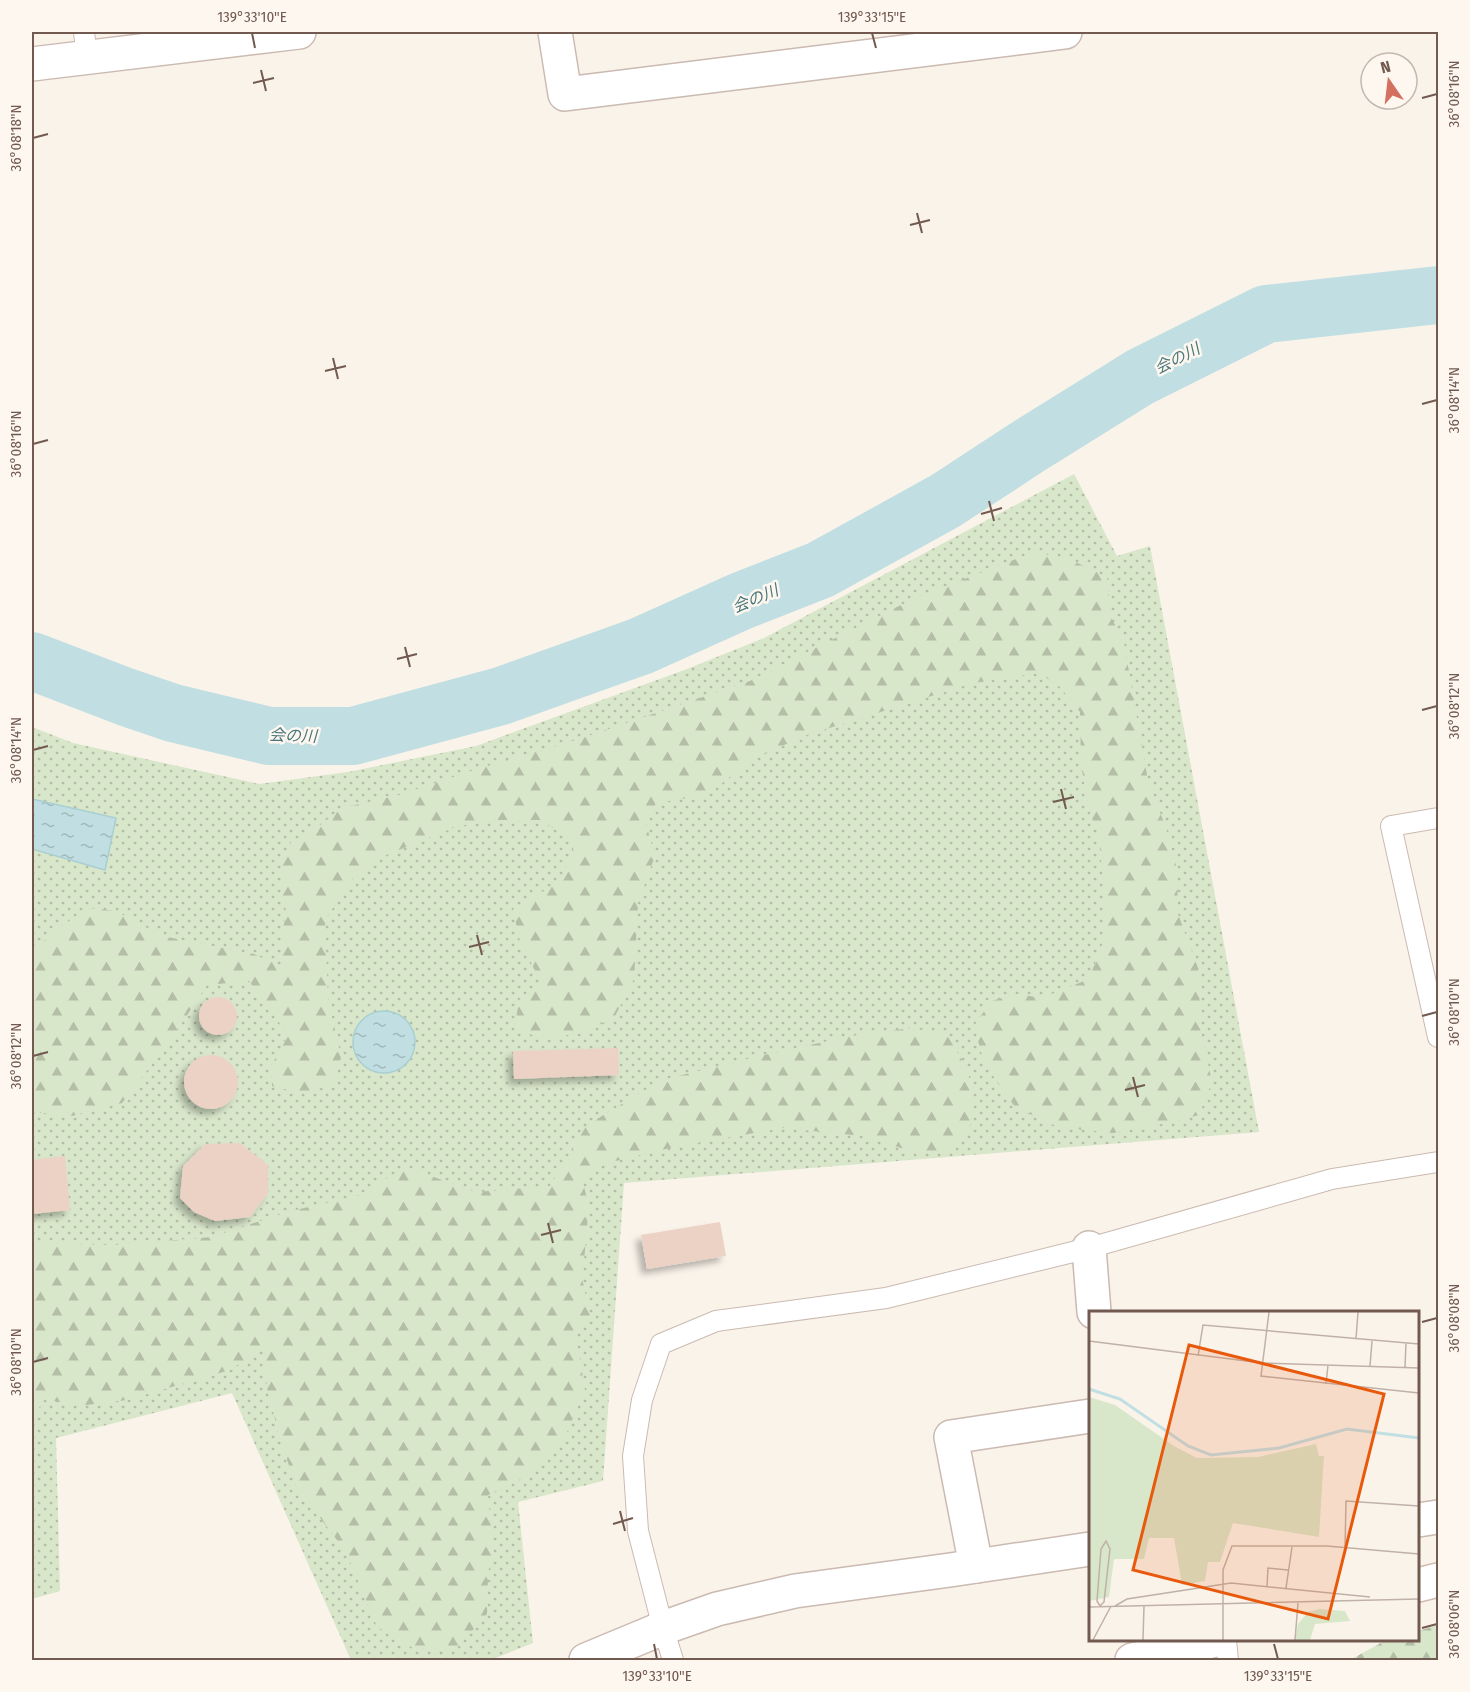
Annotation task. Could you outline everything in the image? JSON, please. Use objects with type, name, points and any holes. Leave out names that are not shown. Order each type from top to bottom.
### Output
[{"type":"street","points":[[32,64],[86,45],[299,32]]},
{"type":"street","points":[[555,32],[566,94],[1047,33]]},
{"type":"street","points":[[1089,1248],[1094,1311]]},
{"type":"street","points":[[976,1566],[951,1437],[1089,1416]]},
{"type":"street","points":[[1419,1520],[1438,1517]]},
{"type":"street","points":[[586,1660],[663,1628],[717,1609],[795,1591],[1089,1549]]},
{"type":"street","points":[[1419,1585],[1438,1580]]},
{"type":"street","points":[[1132,1660],[1212,1641]]},
{"type":"lane","points":[[1438,818],[1391,826],[1438,1037]]},
{"type":"lane","points":[[673,1660],[638,1531],[633,1456],[642,1400],[662,1344],[716,1321],[886,1298],[1089,1248],[1332,1179],[1438,1162]]},
{"type":"lane","points":[[1226,1641],[1228,1660]]},
{"type":"green space","points":[[1074,474],[1117,556],[1150,546],[1259,1132],[624,1183],[603,1481],[518,1502],[533,1643],[491,1660],[351,1660],[232,1393],[56,1438],[60,1591],[32,1599],[32,727],[73,743],[259,784],[348,772],[476,746],[687,669],[764,638]]},
{"type":"green space","points":[[1034,552],[1069,559],[1107,577],[1111,617],[1124,643],[1148,781],[1166,828],[1177,869],[1178,914],[1198,968],[1201,1031],[1212,1082],[1199,1115],[1113,1133],[1058,1127],[1015,1107],[984,1063],[974,1026],[991,1001],[1017,994],[1042,998],[1089,979],[1103,942],[1104,895],[1099,837],[1089,810],[1081,764],[1080,712],[1060,687],[1039,673],[973,683],[807,735],[754,758],[707,795],[656,803],[646,824],[655,856],[638,903],[634,979],[614,1018],[579,1034],[547,1037],[514,1032],[519,1000],[540,981],[519,938],[513,909],[561,881],[575,842],[540,820],[499,820],[458,826],[384,856],[353,878],[325,920],[328,1000],[341,1056],[336,1080],[308,1095],[272,1086],[271,1066],[288,1035],[249,981],[207,985],[170,1041],[122,1103],[72,1116],[32,1112],[32,950],[89,908],[116,911],[162,936],[254,954],[284,968],[281,941],[286,911],[281,889],[281,863],[291,842],[319,826],[342,808],[399,795],[576,740],[750,681],[913,599]]},
{"type":"green space","points":[[912,1028],[947,1035],[968,1070],[974,1110],[968,1133],[953,1150],[920,1154],[863,1136],[783,1128],[674,1147],[603,1164],[583,1183],[588,1202],[582,1278],[590,1315],[575,1338],[585,1390],[565,1437],[533,1473],[488,1495],[493,1543],[488,1575],[487,1614],[456,1649],[413,1648],[377,1627],[346,1552],[296,1486],[280,1439],[267,1388],[264,1348],[230,1370],[127,1400],[86,1405],[44,1400],[32,1419],[32,1241],[34,1243],[114,1245],[212,1237],[287,1212],[360,1195],[405,1167],[476,1192],[550,1186],[587,1125],[662,1080],[851,1036]]},
{"type":"green space","points":[[1438,1625],[1438,1660],[1350,1660],[1384,1641],[1419,1641],[1419,1631]]},
{"type":"water","points":[[32,799],[116,818],[105,870],[32,849]]},
{"type":"water","points":[[384,1011],[401,1016],[406,1020],[410,1025],[415,1042],[410,1059],[406,1064],[401,1068],[384,1073],[367,1068],[362,1064],[358,1059],[353,1042],[358,1025],[362,1020],[367,1016]]},
{"type":"building","points":[[218,997],[232,1002],[237,1016],[232,1030],[218,1035],[204,1030],[199,1016],[204,1002]]},
{"type":"building","points":[[618,1048],[619,1075],[514,1079],[513,1051]]},
{"type":"building","points":[[206,1055],[216,1055],[226,1059],[234,1067],[238,1082],[234,1097],[226,1105],[216,1109],[206,1109],[196,1105],[188,1097],[184,1087],[184,1077],[188,1067],[196,1059]]},
{"type":"building","points":[[240,1143],[268,1165],[268,1193],[250,1217],[215,1221],[194,1212],[180,1198],[183,1166],[205,1144]]},
{"type":"building","points":[[65,1156],[70,1210],[32,1214],[32,1160]]},
{"type":"building","points":[[720,1222],[726,1256],[647,1269],[641,1235]]},
{"type":"waterway","name":"会の川","points":[[32,661],[173,713],[269,736],[353,736],[501,696],[641,646],[741,601],[820,570],[945,501],[1140,377],[1266,314],[1438,295]]}]
